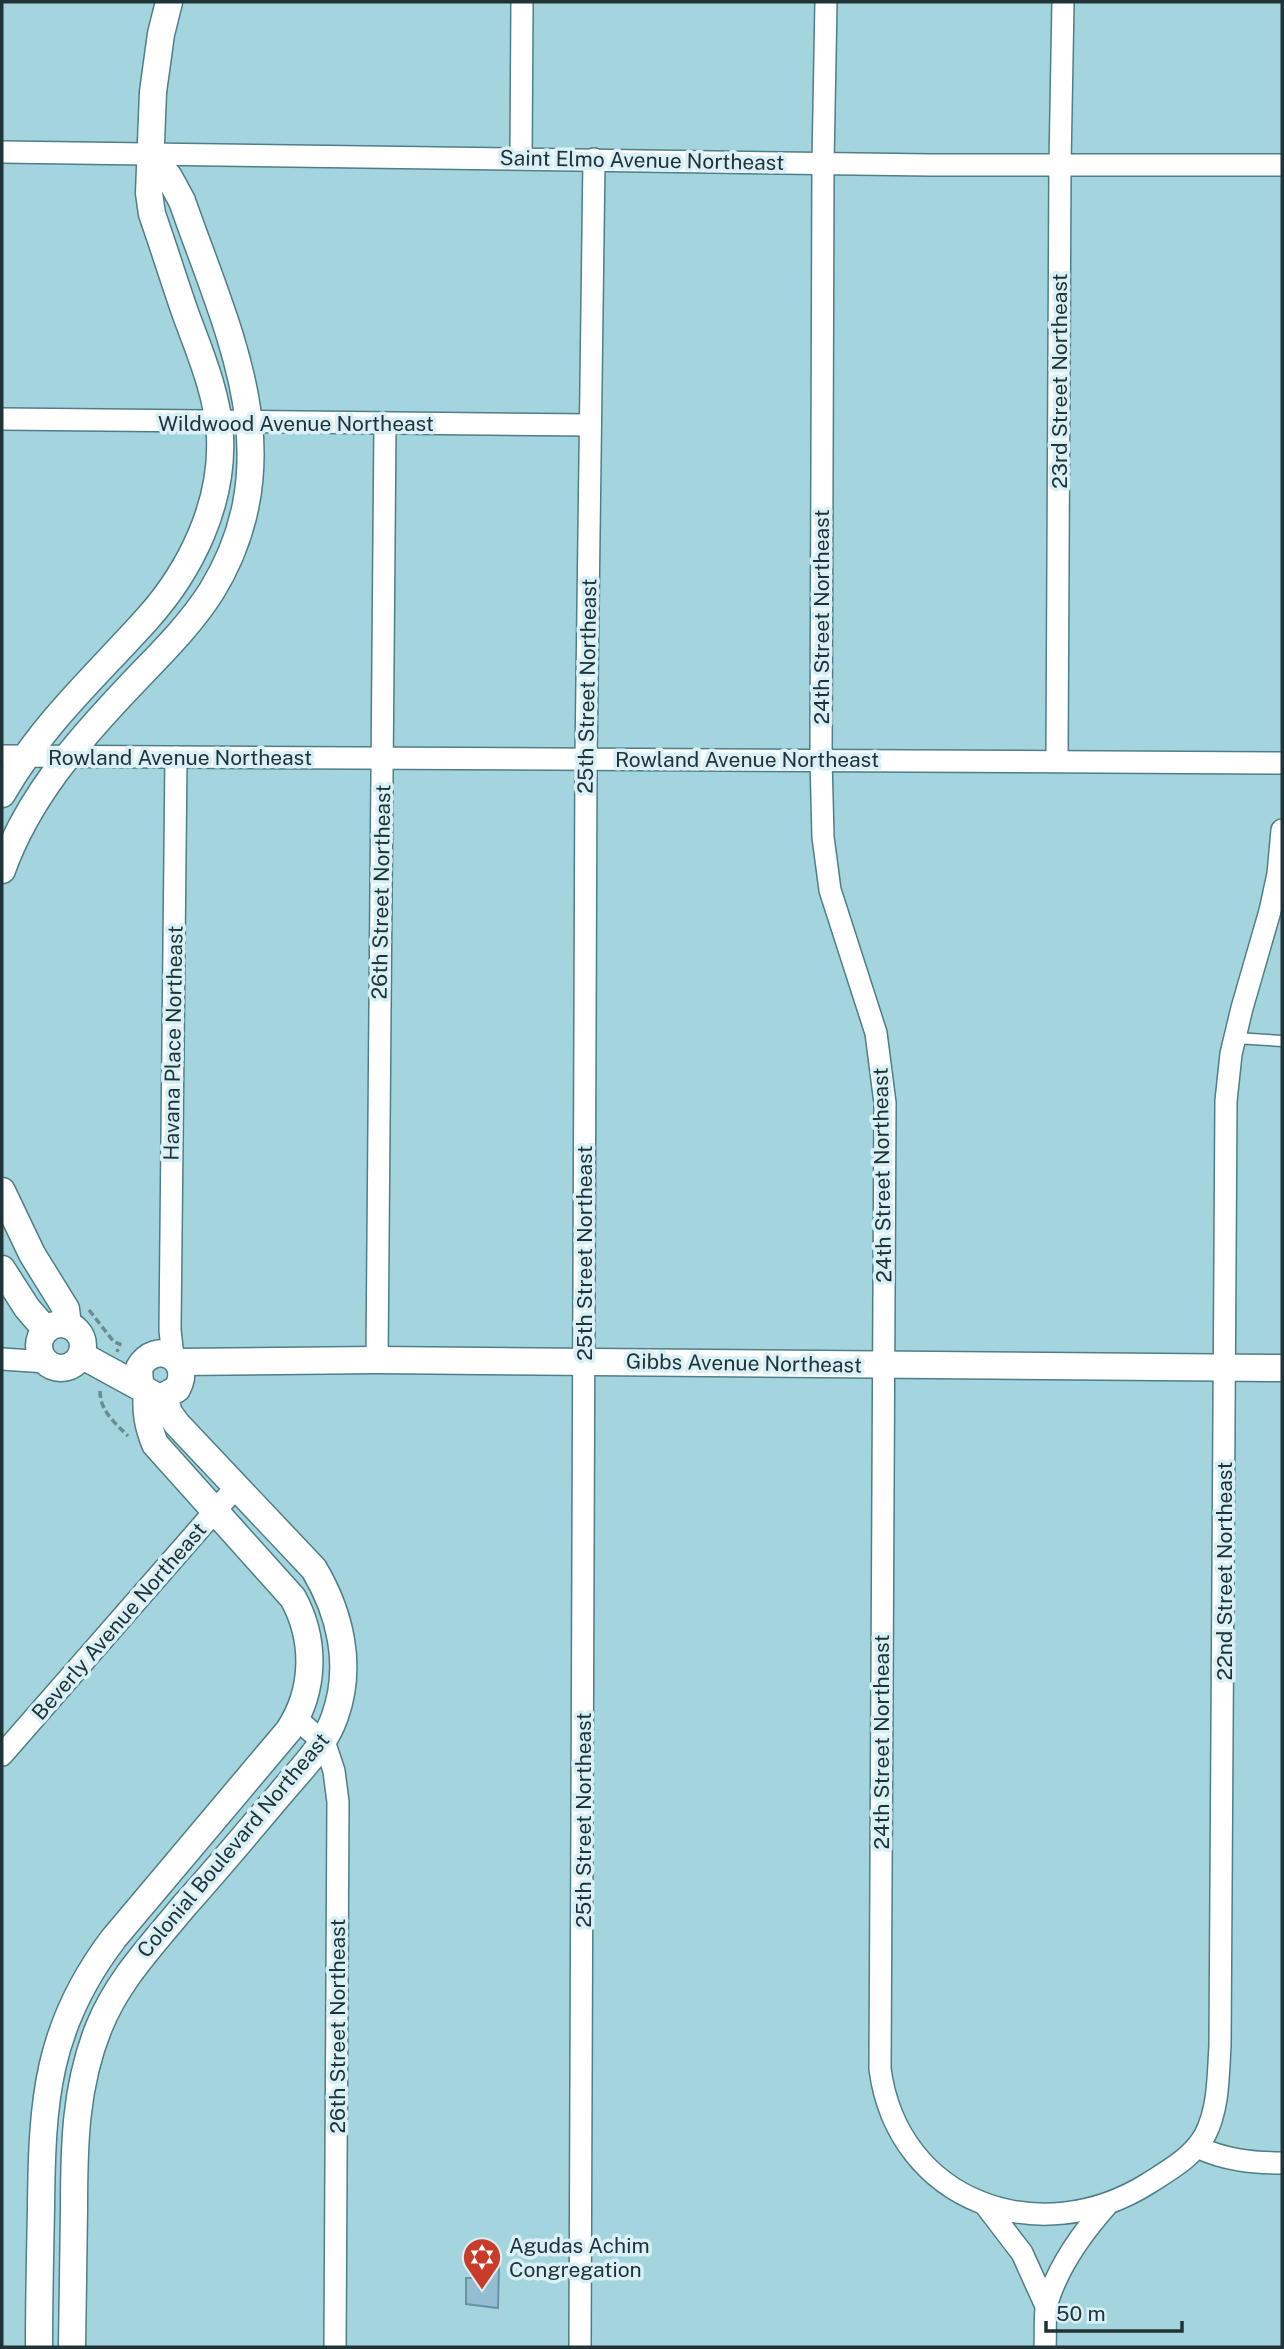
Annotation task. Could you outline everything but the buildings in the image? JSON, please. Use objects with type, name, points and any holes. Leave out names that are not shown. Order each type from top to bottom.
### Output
[{"type":"street","points":[[2,794],[14,756],[146,620],[178,580],[197,545],[208,514],[219,454],[218,423],[204,366],[151,207],[149,192],[154,79],[169,2]]},
{"type":"street","points":[[521,158],[522,2]]},
{"type":"street","name":"24th Street Northeast","points":[[826,2],[823,163],[823,837],[830,890],[837,917],[865,992],[876,1033],[885,1102],[880,2068],[884,2094],[895,2123],[918,2157],[944,2182],[986,2206],[1049,2215]]},
{"type":"street","name":"23rd Street Northeast","points":[[1057,760],[1063,2]]},
{"type":"street","name":"Saint Elmo Avenue Northeast","points":[[2,152],[823,163],[1282,165]]},
{"type":"street","points":[[2,870],[26,816],[66,756],[188,624],[218,579],[233,547],[246,505],[251,467],[251,423],[242,377],[182,201],[169,177],[151,155]]},
{"type":"street","name":"25th Street Northeast","points":[[580,2347],[586,758],[594,159]]},
{"type":"street","name":"Wildwood Avenue Northeast","points":[[2,419],[590,425]]},
{"type":"street","name":"26th Street Northeast","points":[[377,1360],[385,424]]},
{"type":"street","name":"Rowland Avenue Northeast","points":[[14,756],[821,758],[1282,763]]},
{"type":"street","name":"Havana Place Northeast","points":[[172,1355],[176,757]]},
{"type":"street","name":"22nd Street Northeast","points":[[1049,2215],[1087,2211],[1107,2205],[1165,2173],[1197,2147],[1205,2134],[1215,2100],[1220,2046],[1226,1101],[1235,1038],[1278,874],[1282,830]]},
{"type":"street","points":[[2,1191],[32,1254],[66,1309],[61,1343]]},
{"type":"street","points":[[2,1269],[25,1305],[61,1343],[148,1388],[177,1389],[172,1355],[144,1361],[148,1388]]},
{"type":"street","points":[[8,1359],[61,1343]]},
{"type":"street","name":"Gibbs Avenue Northeast","points":[[172,1355],[205,1361],[584,1361],[1282,1368]]},
{"type":"street","name":"Colonial Boulevard Northeast","points":[[72,2347],[74,2135],[79,2094],[100,2025],[116,1993],[138,1959],[323,1741],[335,1716],[342,1689],[343,1656],[335,1611],[314,1569],[148,1388]]},
{"type":"street","name":"Colonial Boulevard Northeast","points":[[38,2347],[42,2134],[54,2056],[72,2006],[90,1971],[114,1938],[297,1719],[304,1699],[310,1662],[301,1613],[284,1585],[214,1512],[155,1444],[145,1410],[148,1388]]},
{"type":"street","name":"Beverly Avenue Northeast","points":[[2,1755],[236,1487]]},
{"type":"street","points":[[297,1719],[323,1741]]},
{"type":"street","name":"26th Street Northeast","points":[[323,1741],[332,1763],[338,1802],[335,2347]]},
{"type":"street","points":[[114,1938],[138,1959]]},
{"type":"street","points":[[1197,2147],[1231,2160],[1282,2163]]},
{"type":"street","points":[[1045,2347],[1046,2306],[1084,2232],[1107,2205]]},
{"type":"street","points":[[986,2206],[1022,2253],[1046,2306]]},
{"type":"street","points":[[39,2321],[48,2331],[55,2333],[64,2330],[73,2321]]},
{"type":"lane","points":[[1235,1038],[1282,1041]]},
{"type":"path","points":[[85,1305],[114,1342],[120,1344]]},
{"type":"place","name":"Agudas Achim Congregation","points":[[482,2291]]}]
